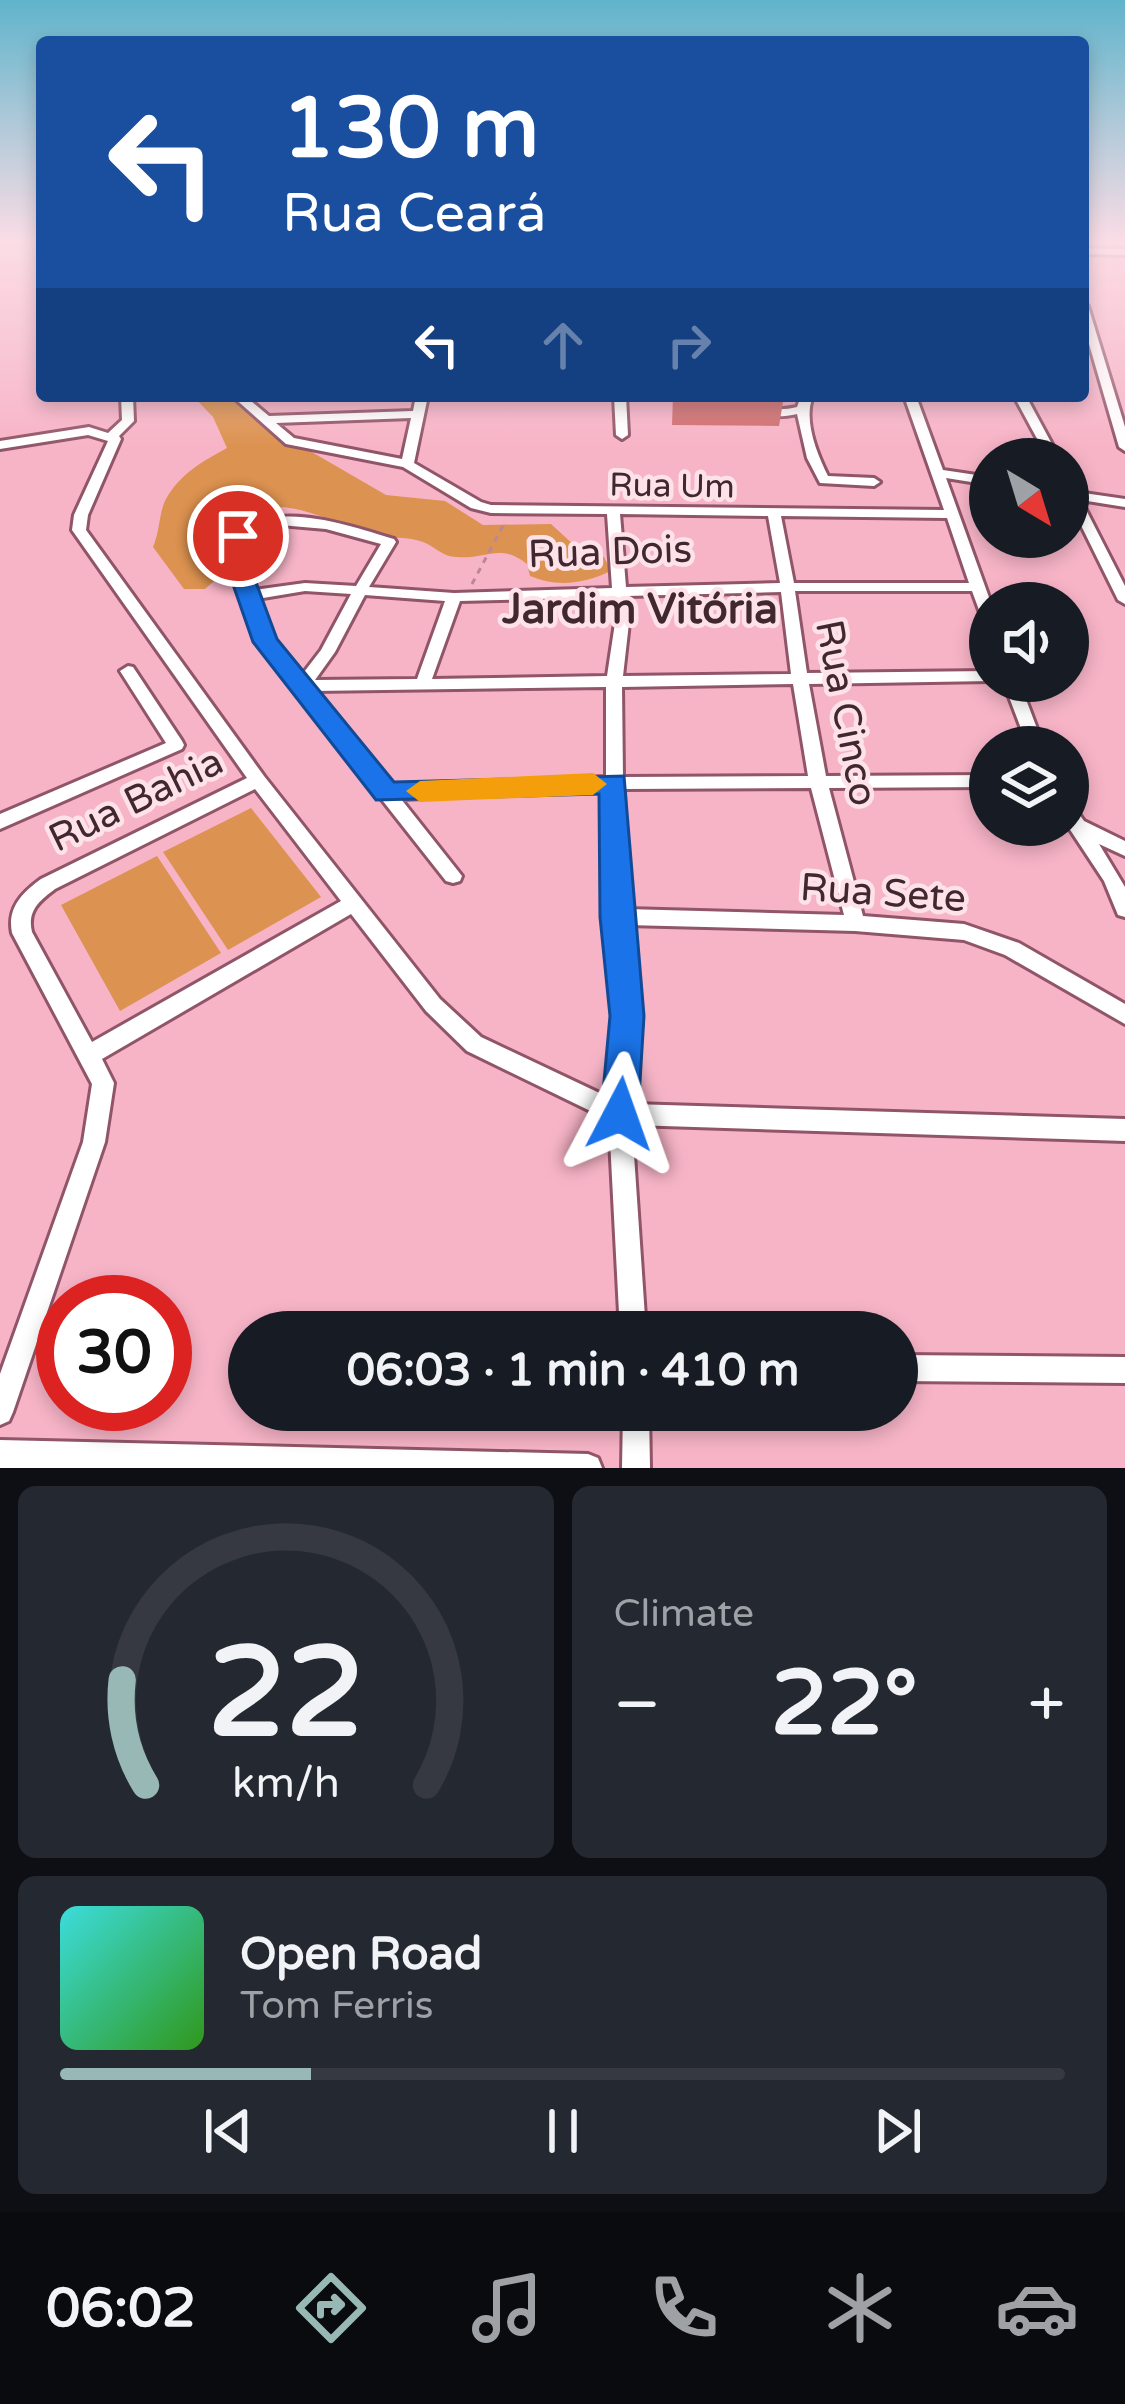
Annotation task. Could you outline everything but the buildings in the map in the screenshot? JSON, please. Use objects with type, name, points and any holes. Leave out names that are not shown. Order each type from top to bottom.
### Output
[{"type":"street","points":[[1089,328],[1125,446]]},
{"type":"street","points":[[1089,365],[1100,367]]},
{"type":"street","points":[[112,436],[128,421],[127,402]]},
{"type":"street","points":[[246,402],[298,445],[407,464],[421,402]]},
{"type":"street","points":[[620,402],[622,435]]},
{"type":"street","points":[[753,402],[764,411],[805,402],[813,458],[824,479],[874,482]]},
{"type":"street","points":[[912,402],[976,582]]},
{"type":"street","points":[[1024,402],[1043,438]]},
{"type":"street","points":[[268,420],[418,414]]},
{"type":"street","points":[[0,445],[89,431],[112,436]]},
{"type":"street","points":[[112,436],[114,446],[80,514],[80,530],[258,780],[461,1036],[620,1114],[1125,1130]]},
{"type":"street","name":"Rua Um","points":[[407,464],[476,505],[508,511],[948,514]]},
{"type":"street","points":[[936,472],[969,478]]},
{"type":"street","points":[[1089,496],[1125,503]]},
{"type":"street","points":[[613,512],[622,623],[614,684],[616,917],[627,1016],[620,1114],[632,1311]]},
{"type":"street","name":"Rua Cinco","points":[[774,515],[790,587],[818,781],[839,847],[855,923]]},
{"type":"street","points":[[302,686],[337,643],[357,592],[388,542],[284,522],[246,528],[233,550],[265,642],[452,876]]},
{"type":"street","points":[[1089,529],[1125,600]]},
{"type":"street","name":"Rua Dois","points":[[246,596],[305,587],[460,597],[619,590],[969,587]]},
{"type":"street","points":[[423,683],[460,597]]},
{"type":"street","points":[[0,823],[176,745],[128,671]]},
{"type":"street","points":[[302,686],[969,676]]},
{"type":"street","name":"Rua Bahia","points":[[0,1412],[94,1142],[104,1100],[103,1083],[90,1055],[22,933],[19,925],[25,904],[48,884],[258,780]]},
{"type":"street","points":[[386,793],[614,783],[969,781]]},
{"type":"street","points":[[1089,828],[1125,849]]},
{"type":"street","points":[[1089,844],[1125,909]]},
{"type":"street","points":[[90,1055],[355,903]]},
{"type":"street","name":"Rua Sete","points":[[616,917],[855,923],[987,937],[1125,1015]]},
{"type":"street","points":[[918,1368],[1125,1370]]},
{"type":"street","points":[[636,1431],[636,1468]]},
{"type":"street","points":[[0,1454],[588,1468]]},
{"type":"path","points":[[460,597],[495,546],[508,511]]},
{"type":"shaded area","points":[[199,402],[248,402],[260,422],[386,495],[445,501],[483,525],[551,524],[575,546],[604,557],[611,571],[581,581],[551,582],[530,576],[527,564],[509,554],[451,557],[417,540],[376,535],[305,511],[267,507],[232,519],[229,568],[205,589],[184,589],[153,547],[172,490],[185,475],[227,448],[213,417]]},
{"type":"shaded area","points":[[251,808],[321,897],[228,950],[163,852]]},
{"type":"shaded area","points":[[157,856],[221,953],[120,1011],[61,905]]},
{"type":"slow traffic","points":[[420,791],[593,784]]},
{"type":"district","name":"Jardim Vitória","points":[[640,609]]},
{"type":"route","points":[[238,536],[233,550],[265,642],[386,793],[614,783],[616,917],[627,1016],[620,1114]]}]
